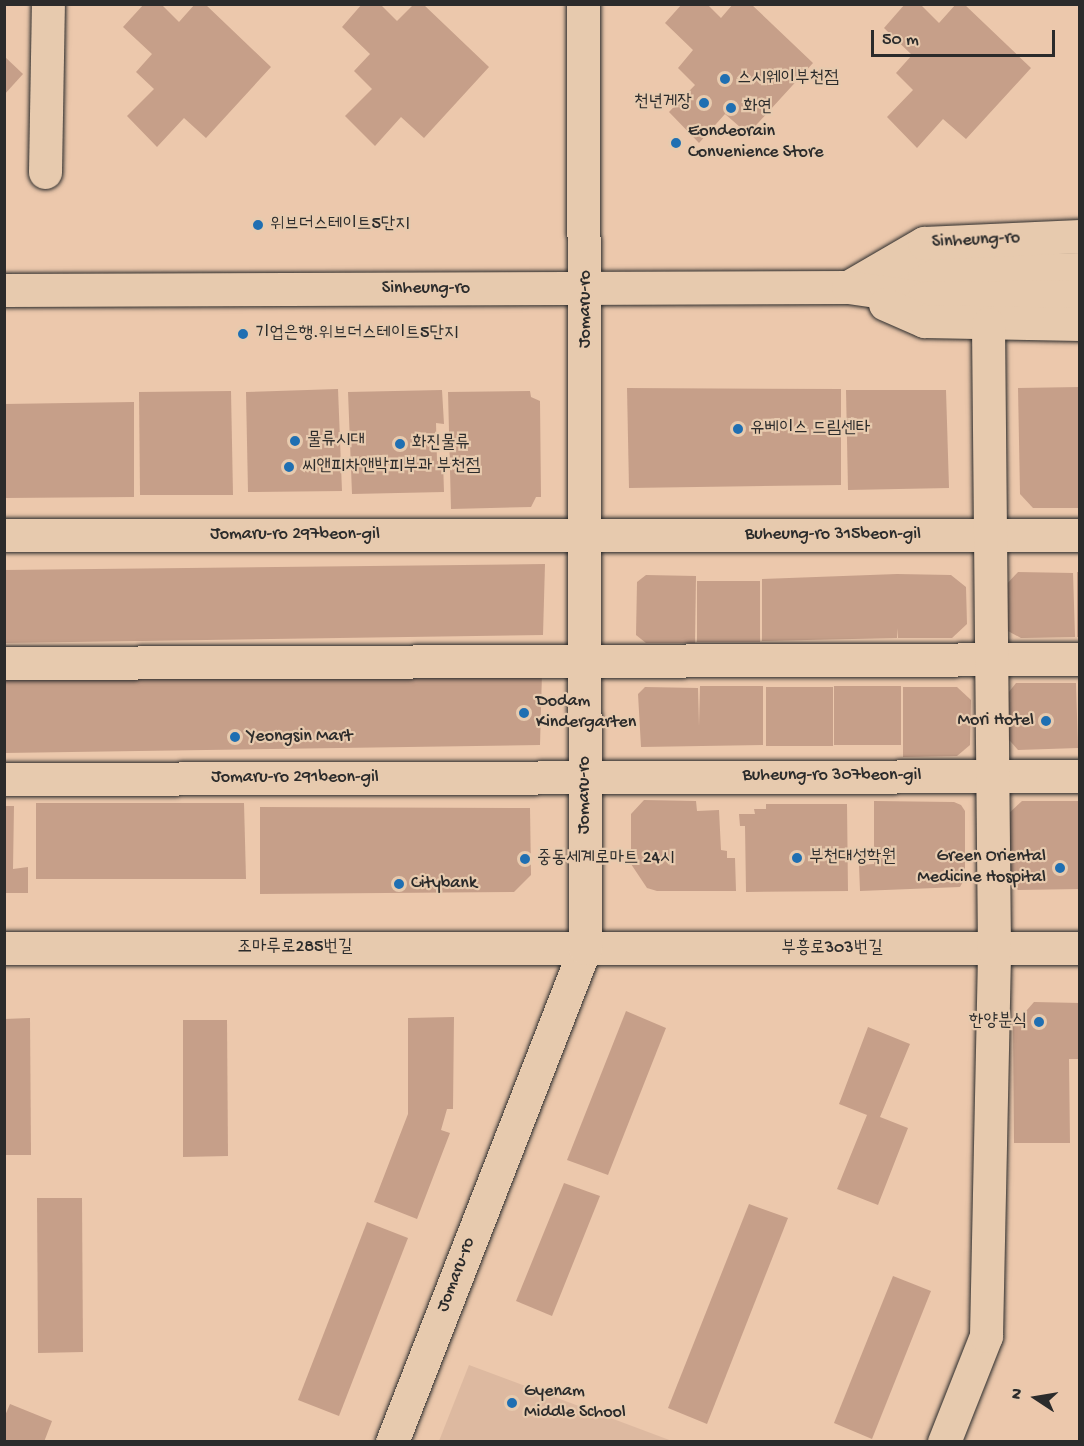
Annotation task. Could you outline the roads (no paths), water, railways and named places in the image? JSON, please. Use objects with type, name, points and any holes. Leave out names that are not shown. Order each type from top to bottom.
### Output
[{"type":"street","points":[[45,172],[48,4]]},
{"type":"street","name":"Jomaru-ro","points":[[392,1442],[585,948],[587,289],[583,4]]},
{"type":"street","name":"Sinheung-ro","points":[[848,287],[924,243],[1080,236]]},
{"type":"street","name":"Sinheung-ro","points":[[4,290],[848,287],[924,284],[1080,269]]},
{"type":"street","name":"Sinheung-ro","points":[[924,284],[1080,296]]},
{"type":"street","name":"Sinheung-ro","points":[[848,287],[924,321],[1080,324]]},
{"type":"street","points":[[944,1442],[986,1336],[994,950],[993,535],[988,324]]},
{"type":"street","name":"Jomaru-ro 297beon-gil","points":[[4,535],[586,535]]},
{"type":"street","name":"Buheung-ro 315beon-gil","points":[[586,535],[1080,535]]},
{"type":"street","points":[[4,663],[585,659],[1080,659]]},
{"type":"street","name":"Buheung-ro 307beon-gil","points":[[585,776],[1080,776]]},
{"type":"street","name":"Jomaru-ro 291beon-gil","points":[[4,779],[585,776]]},
{"type":"street","name":"조마루로285번길","points":[[4,948],[585,948]]},
{"type":"street","name":"부흥로303번길","points":[[585,948],[994,950],[1080,948]]},
{"type":"place","name":"스시웨이부천점","points":[[725,79]]},
{"type":"place","name":"천년게장","points":[[704,103]]},
{"type":"place","name":"화연","points":[[731,108]]},
{"type":"place","name":"Eondeorain Convenience Store","points":[[676,143]]},
{"type":"place","name":"위브더스테이트5단지","points":[[258,225]]},
{"type":"place","name":"기업은행.위브더스테이트5단지","points":[[243,334]]},
{"type":"place","name":"유베이스 드림센타","points":[[738,429]]},
{"type":"place","name":"물류시대","points":[[295,441]]},
{"type":"place","name":"화진물류","points":[[400,444]]},
{"type":"place","name":"씨앤피차앤박피부과 부천점","points":[[289,467]]},
{"type":"place","name":"Dodam Kindergarten","points":[[524,713]]},
{"type":"place","name":"Mori Hotel","points":[[1046,721]]},
{"type":"place","name":"Yeongsin Mart","points":[[235,737]]},
{"type":"place","name":"부천대성학원","points":[[797,858]]},
{"type":"place","name":"중동세계로마트 24시","points":[[525,859]]},
{"type":"place","name":"Green Oriental Medicine Hospital","points":[[1060,868]]},
{"type":"place","name":"Citybank","points":[[399,884]]},
{"type":"place","name":"한양분식","points":[[1039,1022]]},
{"type":"place","name":"Gyenam Middle School","points":[[512,1403]]}]
